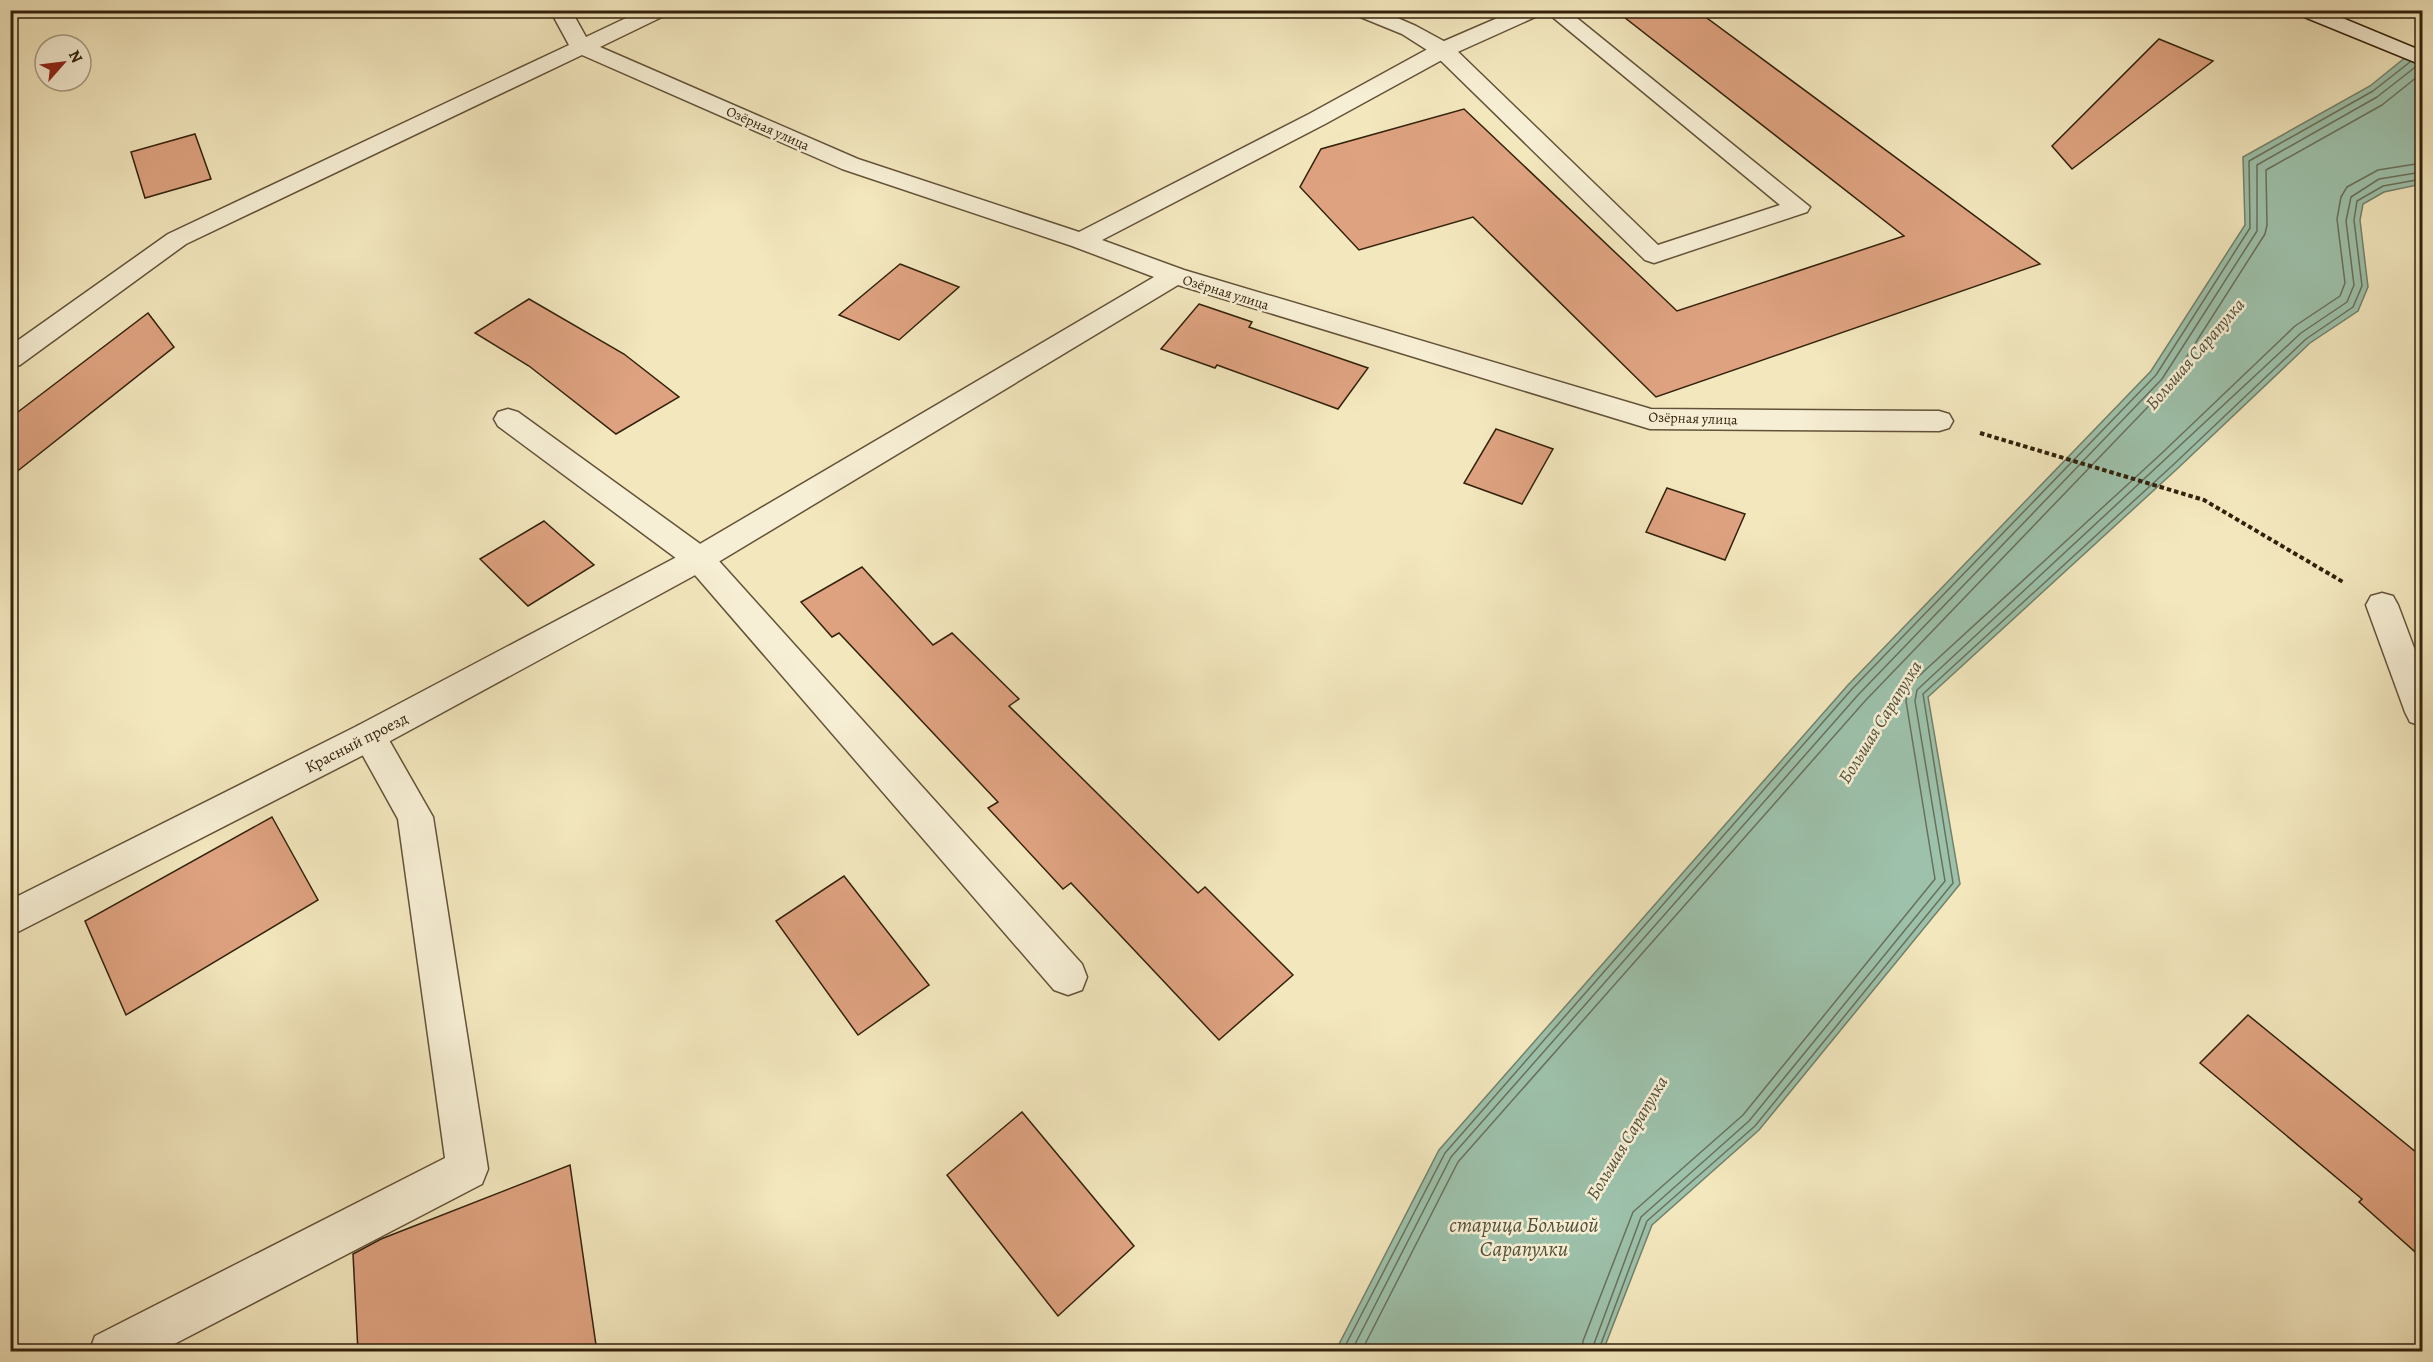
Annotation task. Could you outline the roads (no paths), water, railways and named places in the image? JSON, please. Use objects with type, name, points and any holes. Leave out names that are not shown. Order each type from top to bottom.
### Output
[{"type":"street","points":[[560,10],[581,47]]},
{"type":"street","points":[[10,359],[177,239],[661,10]]},
{"type":"street","points":[[1360,10],[1409,30],[1443,50],[1654,255],[1798,207],[1554,10]]},
{"type":"street","points":[[1081,241],[1307,124],[1443,50],[1535,10]]},
{"type":"street","points":[[2305,11],[2422,59]]},
{"type":"street","name":"Озёрная улица","points":[[581,47],[850,164],[1081,241],[1175,276],[1650,419],[1939,421]]},
{"type":"street","name":"Красный проезд","points":[[10,919],[369,736],[699,560],[1175,276]]},
{"type":"street","points":[[508,418],[699,560],[1068,977]]},
{"type":"street","points":[[2382,605],[2422,712]]},
{"type":"street","points":[[111,1352],[467,1168],[415,817],[369,736]]},
{"type":"water","name":"старица Большой Сарапулки","points":[[2422,44],[2422,184],[2384,192],[2363,204],[2360,220],[2368,287],[2358,311],[2310,343],[2177,469],[1928,697],[1960,884],[1759,1130],[1652,1225],[1603,1351],[1335,1352],[1439,1150],[1848,685],[2151,371],[2245,225],[2243,157],[2370,86]]},
{"type":"water label","name":"Большая Сарапулка","points":[[2195,354]]},
{"type":"water label","name":"Большая Сарапулка","points":[[1880,722]]},
{"type":"water label","name":"Большая Сарапулка","points":[[1627,1138]]}]
